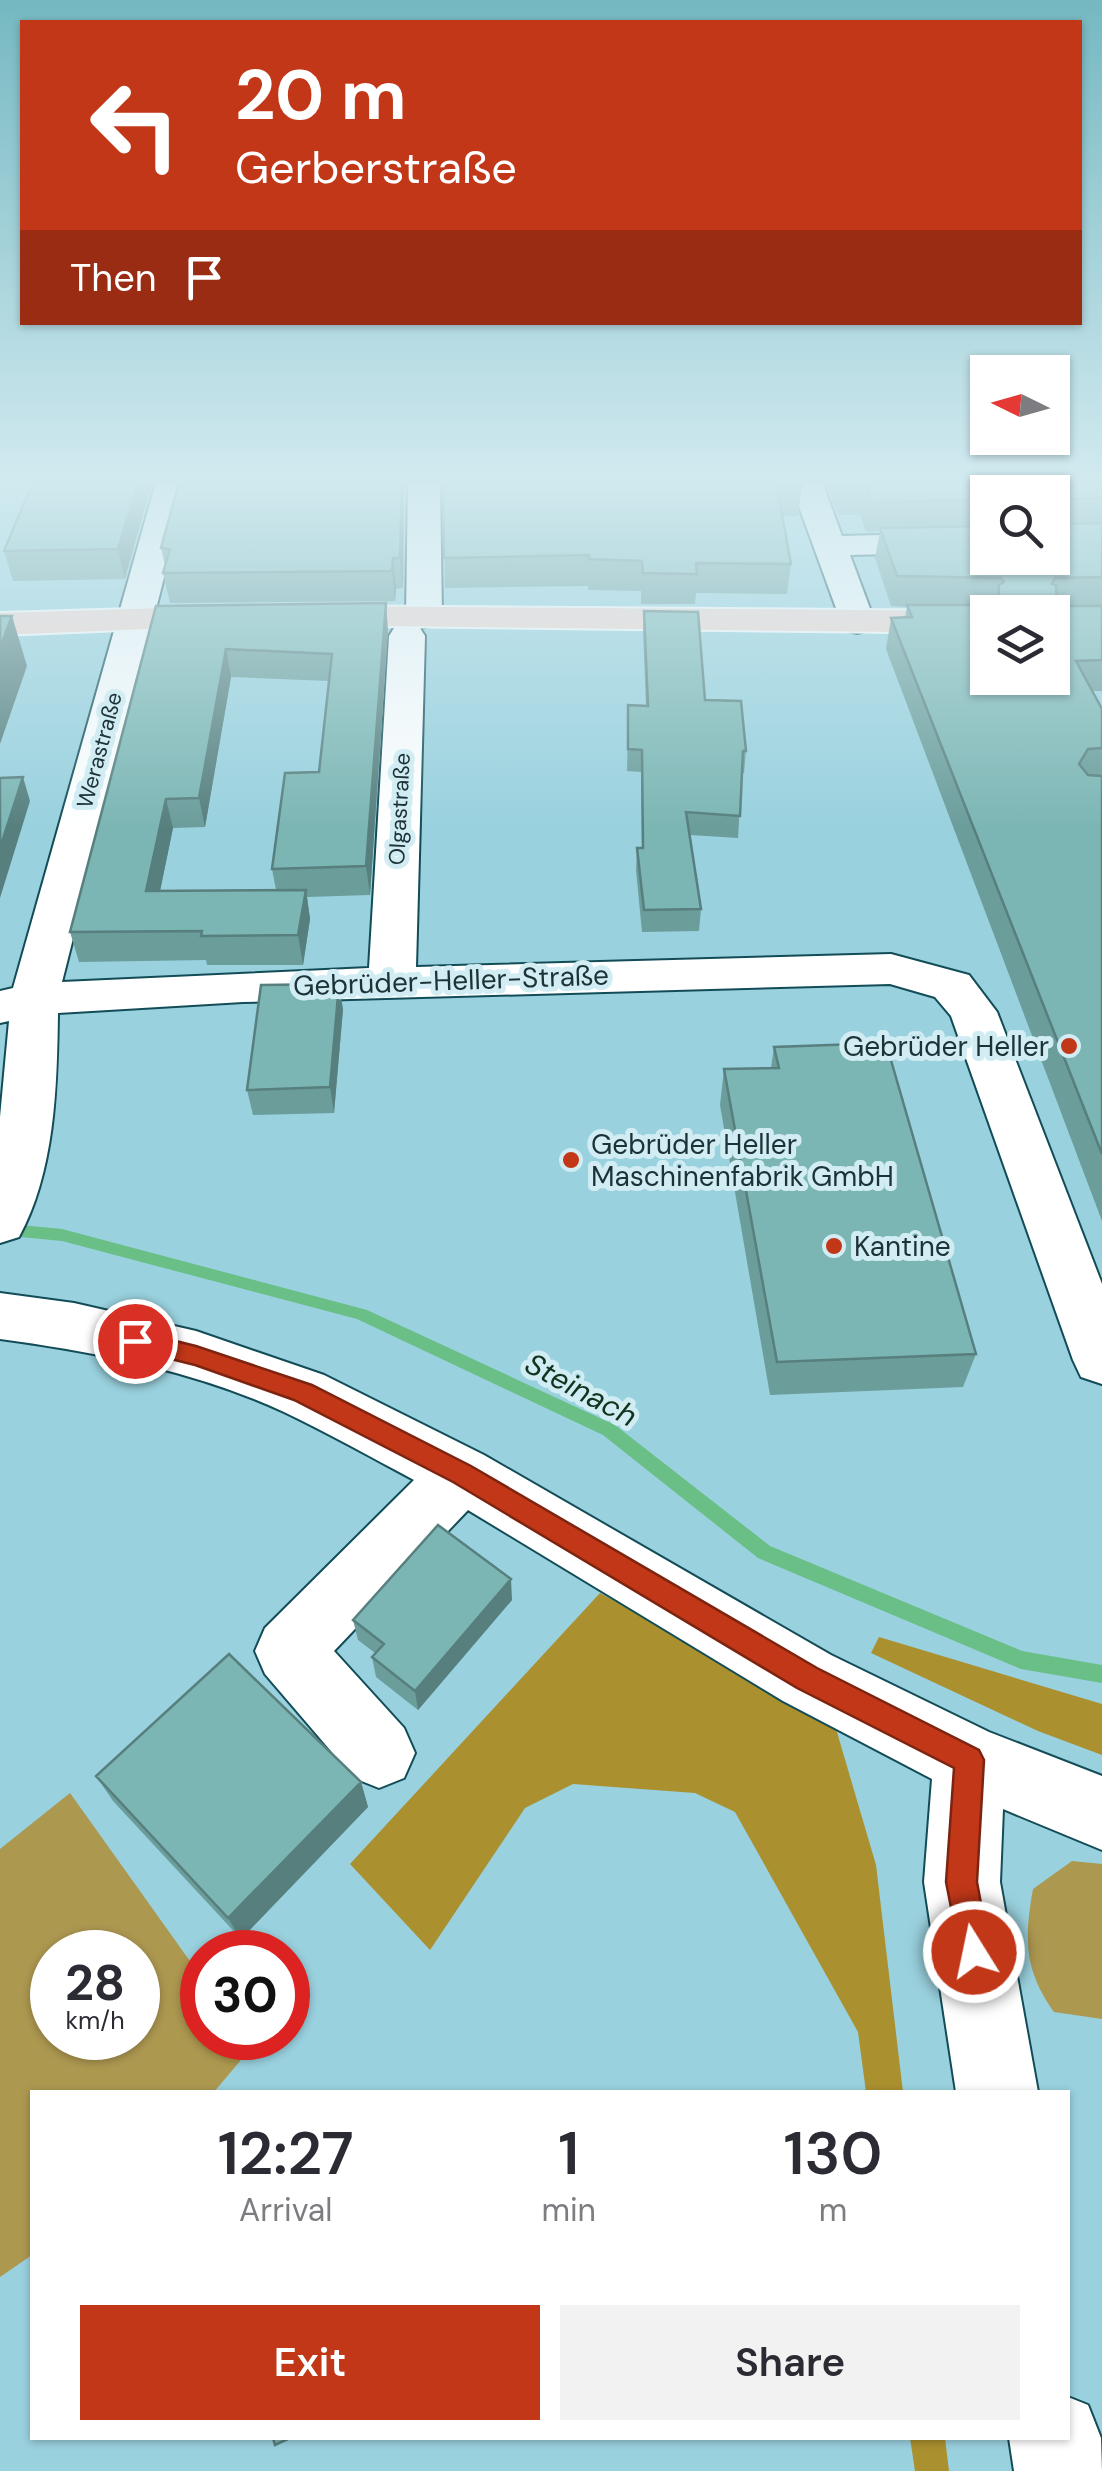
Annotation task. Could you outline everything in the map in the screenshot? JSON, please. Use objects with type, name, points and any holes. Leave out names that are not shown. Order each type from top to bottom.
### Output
[{"type":"main road","points":[[0,606],[134,618],[416,626],[970,622]]},
{"type":"main road","points":[[0,624],[134,618]]},
{"type":"street","name":"Werastraße","points":[[0,1094],[140,597]]},
{"type":"street","name":"Olgastraße","points":[[392,982],[418,597]]},
{"type":"street","points":[[848,597],[857,622]]},
{"type":"street","name":"Gebrüder-Heller-Straße","points":[[22,1008],[392,982],[748,972],[891,970],[952,986],[973,1012],[1102,1360]]},
{"type":"street","name":"Werastraße","points":[[6,1203],[32,1066],[22,1008]]},
{"type":"street","points":[[0,1316],[74,1326],[232,1368],[303,1392],[462,1474],[807,1678],[969,1760],[1102,1813]]},
{"type":"street","points":[[379,1753],[289,1651],[462,1474]]},
{"type":"street","points":[[969,1760],[962,1882],[997,2090]]},
{"type":"street","points":[[1055,2440],[1061,2471]]},
{"type":"shaded area","points":[[600,1593],[834,1722],[876,1865],[903,2090],[866,2090],[858,2032],[735,1812],[695,1793],[573,1784],[525,1808],[430,1950],[350,1864]]},
{"type":"shaded area","points":[[879,1637],[1102,1704],[1102,1755],[1038,1731],[871,1653]]},
{"type":"shaded area","points":[[70,1793],[180,1947],[180,2060],[241,2060],[216,2090],[30,2090],[30,2256],[0,2277],[0,1849]]},
{"type":"shaded area","points":[[1072,1861],[1102,1864],[1102,2019],[1054,2012],[1037,1982],[1029,1954],[1033,1889]]},
{"type":"shaded area","points":[[910,2440],[945,2440],[949,2471],[915,2471]]},
{"type":"building","points":[[386,603],[366,866],[272,869],[285,773],[319,772],[332,654],[226,649],[199,798],[166,799],[146,891],[306,890],[298,935],[70,932],[156,606]]},
{"type":"building","name":"Gebrüder Heller","points":[[907,605],[970,605],[970,695],[1070,695],[1070,606],[1102,606],[1102,660],[1076,661],[1102,709],[1102,748],[1088,749],[1079,764],[1088,775],[1102,776],[1102,1154],[891,618],[912,617]]},
{"type":"building","points":[[644,611],[698,612],[705,700],[741,701],[746,751],[740,816],[686,812],[701,909],[644,910],[637,848],[643,848],[642,750],[628,749],[628,705],[648,706]]},
{"type":"building","points":[[0,616],[12,616],[0,648]]},
{"type":"building","points":[[23,777],[0,848],[0,778]]},
{"type":"building","points":[[339,984],[330,1087],[247,1090],[261,985]]},
{"type":"building","name":"Kantine","points":[[886,1043],[976,1354],[777,1362],[724,1069],[779,1068],[774,1047]]},
{"type":"building","points":[[438,1525],[511,1579],[415,1691],[372,1657],[384,1644],[353,1620]]},
{"type":"building","points":[[229,1654],[361,1782],[228,1918],[96,1776]]},
{"type":"waterway","name":"Steinach","points":[[0,1229],[62,1235],[361,1314],[609,1430],[764,1552],[1021,1660],[1102,1674]]},
{"type":"place","name":"Gebrüder Heller","points":[[1069,1046]]},
{"type":"place","name":"Gebrüder Heller Maschinenfabrik GmbH","points":[[571,1160]]},
{"type":"place","name":"Kantine","points":[[834,1246]]},
{"type":"route","points":[[135,1341],[196,1356],[303,1392],[462,1474],[807,1678],[969,1760],[962,1882],[974,1952]]}]
